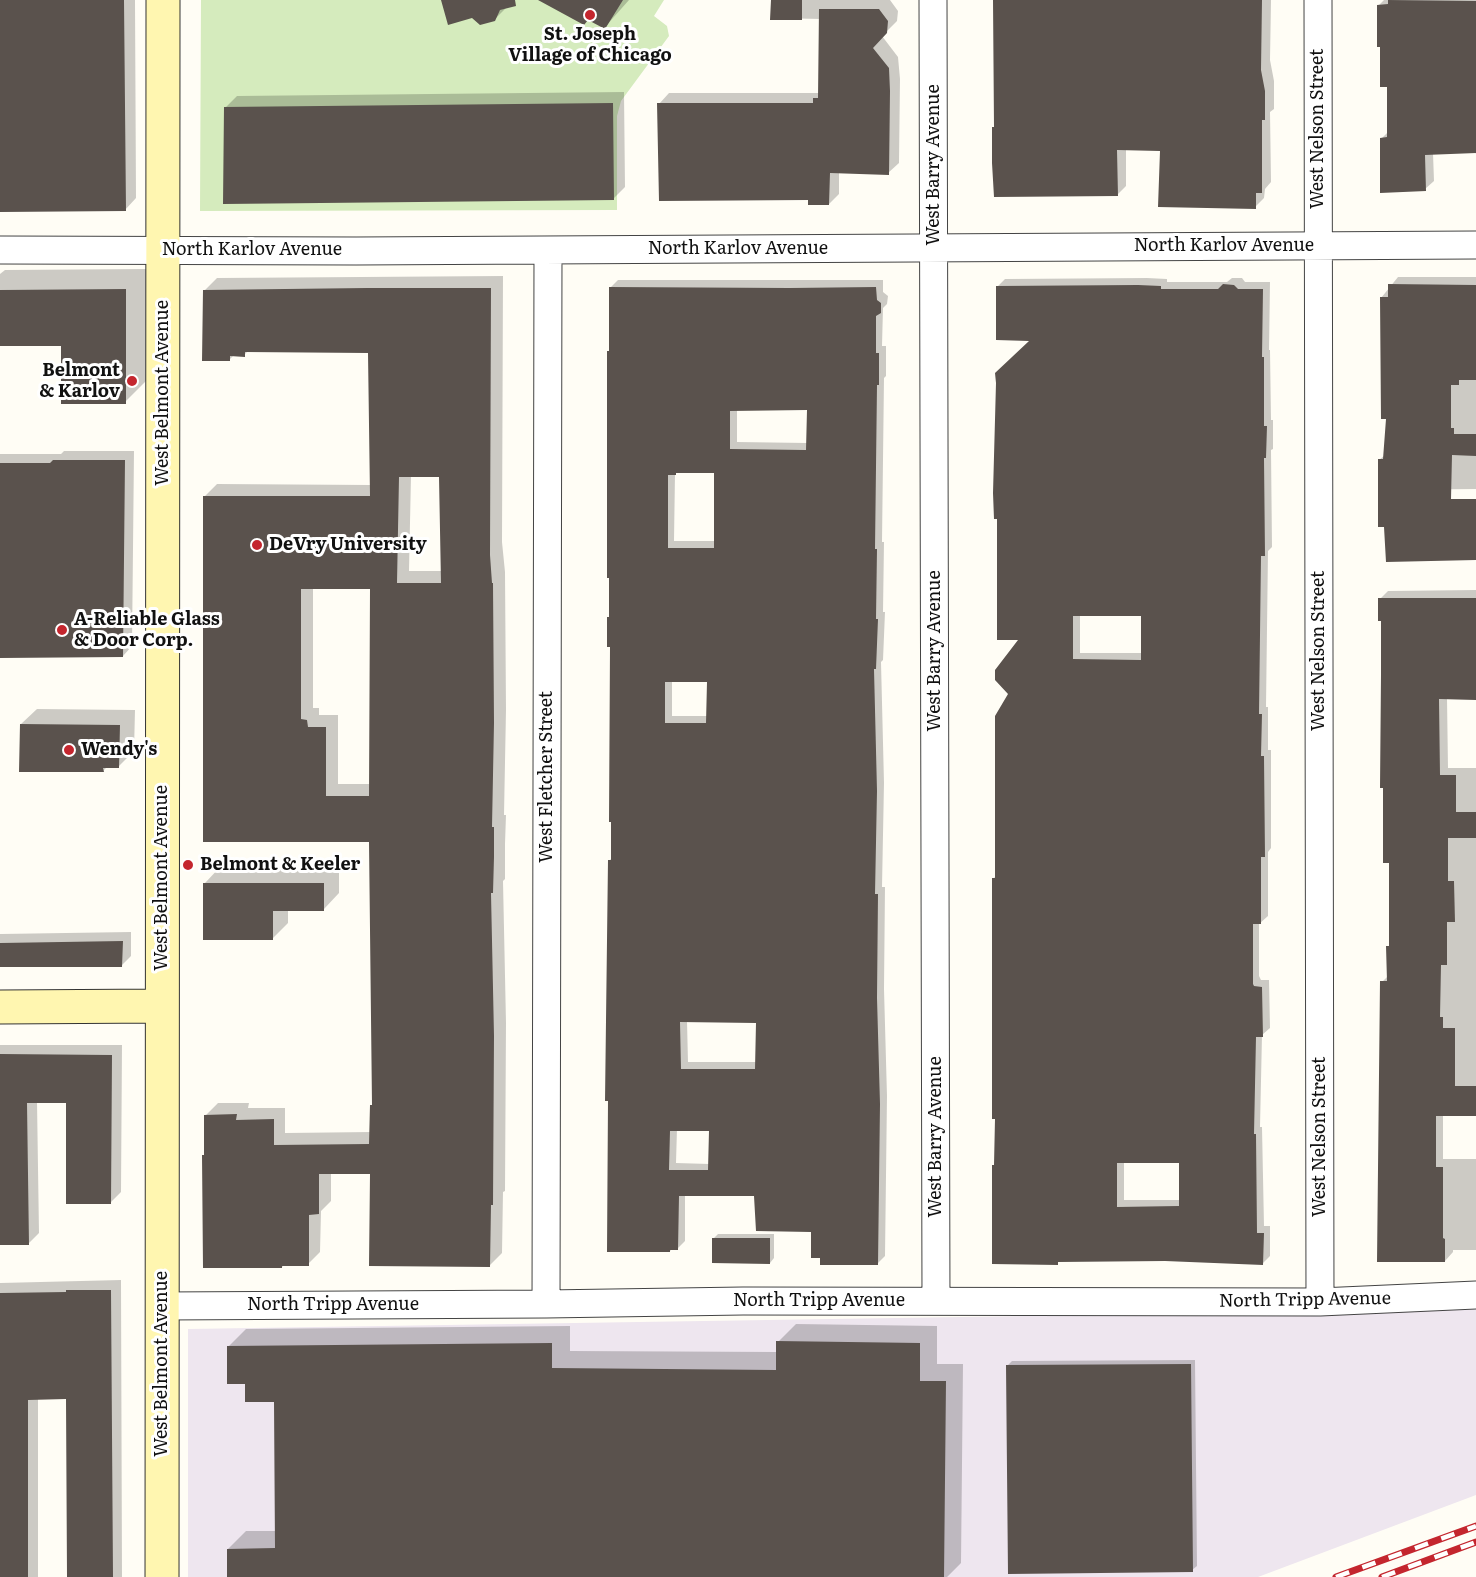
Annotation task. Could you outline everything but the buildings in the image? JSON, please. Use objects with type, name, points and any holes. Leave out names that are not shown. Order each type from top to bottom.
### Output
[{"type":"main road","name":"West Belmont Avenue","points":[[162,1577],[163,0]]},
{"type":"main road","points":[[0,1006],[162,1006]]},
{"type":"street","name":"West Barry Avenue","points":[[933,0],[936,1301]]},
{"type":"street","name":"West Nelson Street","points":[[1318,0],[1320,1302]]},
{"type":"street","name":"North Karlov Avenue","points":[[0,250],[549,250],[1476,245]]},
{"type":"street","name":"West Fletcher Street","points":[[546,1305],[549,250]]},
{"type":"street","name":"North Tripp Avenue","points":[[162,1306],[546,1305],[743,1301],[1320,1302],[1476,1295]]},
{"type":"shaded area","points":[[1476,1309],[1476,1495],[1258,1577],[188,1577],[188,1329]]},
{"type":"green space","points":[[201,0],[664,0],[654,16],[667,26],[669,36],[621,101],[617,116],[617,210],[200,211]]},
{"type":"railway","points":[[1336,1577],[1476,1526]]},
{"type":"railway","points":[[1382,1577],[1476,1542]]},
{"type":"place","name":"St. Joseph Village of Chicago","points":[[590,15]]},
{"type":"place","name":"Belmont & Karlov","points":[[132,381]]},
{"type":"place","name":"DeVry University","points":[[257,545]]},
{"type":"place","name":"A-Reliable Glass & Door Corp.","points":[[62,630]]},
{"type":"place","name":"Wendy's","points":[[69,750]]},
{"type":"place","name":"Belmont & Keeler","points":[[188,865]]}]
